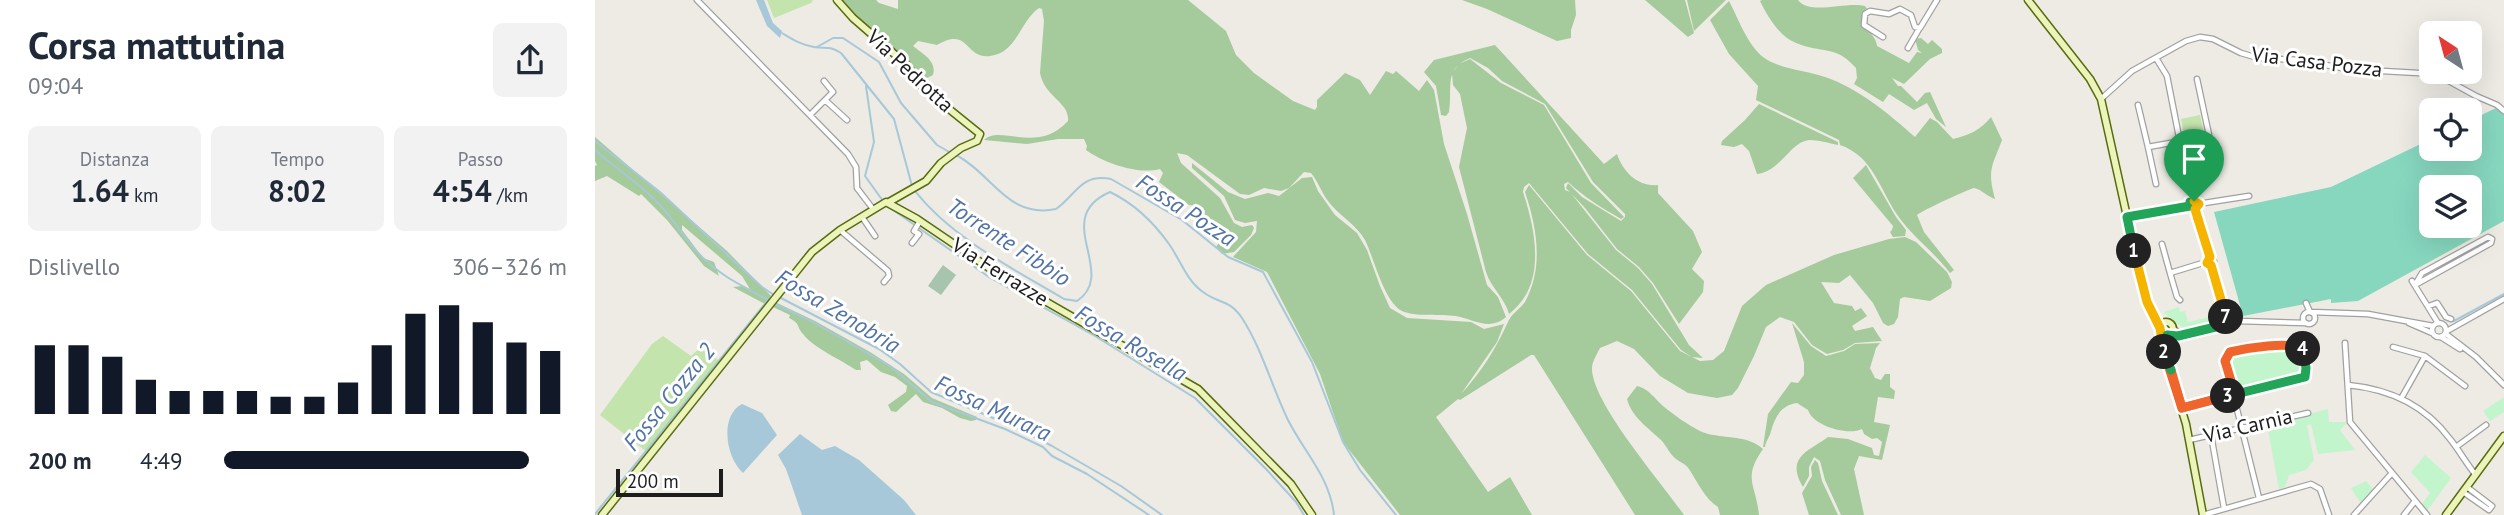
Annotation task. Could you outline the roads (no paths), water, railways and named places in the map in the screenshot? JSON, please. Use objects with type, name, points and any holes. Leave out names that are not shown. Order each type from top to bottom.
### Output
[{"type":"street","points":[[697,0],[854,161],[857,188],[873,209]]},
{"type":"street","name":"Via Pedrotta","points":[[837,0],[853,18],[900,58],[923,88],[974,127],[979,134],[977,141],[953,154],[918,186],[885,203]]},
{"type":"street","points":[[1908,48],[1937,0]]},
{"type":"street","points":[[2028,0],[2083,70],[2101,99],[2150,310],[2160,329],[2162,346],[2182,408],[2203,515],[2311,484],[2320,489],[2329,515]]},
{"type":"street","points":[[1884,37],[1864,25],[1864,14],[1870,10],[1889,14],[1900,9],[1911,15],[1915,27],[1921,27]]},
{"type":"street","name":"Via Casa Pozza","points":[[2101,99],[2133,71],[2193,38],[2206,37],[2258,58],[2347,69],[2436,74],[2504,111]]},
{"type":"street","points":[[2156,58],[2167,76],[2194,205],[2228,324]]},
{"type":"street","points":[[2148,147],[2209,135],[2197,79]]},
{"type":"street","points":[[810,115],[833,90],[824,81]]},
{"type":"street","points":[[825,100],[846,120]]},
{"type":"street","points":[[2139,105],[2156,184]]},
{"type":"street","points":[[2127,217],[2249,196]]},
{"type":"street","points":[[602,515],[812,252],[840,230],[885,203]]},
{"type":"street","name":"Via Ferrazze","points":[[885,203],[915,226],[1198,389],[1291,484],[1312,515]]},
{"type":"street","points":[[861,216],[875,236]]},
{"type":"street","points":[[912,243],[919,234],[915,226]]},
{"type":"street","points":[[840,230],[888,271],[889,276],[884,282]]},
{"type":"street","points":[[2423,277],[2491,243],[2491,238],[2488,237],[2455,255],[2414,283],[2444,334],[2484,365],[2503,385]]},
{"type":"street","points":[[2162,244],[2180,300]]},
{"type":"street","points":[[2455,255],[2459,261]]},
{"type":"street","points":[[2170,273],[2209,261]]},
{"type":"street","points":[[2402,320],[2433,333],[2444,334],[2455,325],[2504,299]]},
{"type":"street","points":[[2429,306],[2437,303],[2446,317],[2451,319]]},
{"type":"street","points":[[2150,310],[2168,322],[2170,333],[2162,346]]},
{"type":"street","points":[[2293,322],[2307,313],[2328,313],[2368,314],[2455,325]]},
{"type":"street","points":[[2307,313],[2315,319]]},
{"type":"street","points":[[2306,323],[2307,313]]},
{"type":"street","points":[[2160,329],[2182,335],[2247,321],[2312,323],[2328,313]]},
{"type":"street","points":[[2160,329],[2163,323],[2168,322]]},
{"type":"street","points":[[2433,333],[2438,324]]},
{"type":"street","points":[[2346,343],[2350,422],[2427,515]]},
{"type":"street","points":[[2182,408],[2234,394],[2302,379],[2306,374],[2302,348],[2248,347],[2230,352],[2225,358],[2234,394],[2259,498]]},
{"type":"street","points":[[2393,347],[2425,356],[2465,386]]},
{"type":"street","points":[[2402,397],[2425,356]]},
{"type":"street","points":[[2348,385],[2367,387],[2402,397],[2427,414],[2443,429],[2475,474]]},
{"type":"street","name":"Via Carnia","points":[[2189,440],[2308,413]]},
{"type":"street","points":[[2456,447],[2486,425]]},
{"type":"street","points":[[2211,435],[2224,508]]},
{"type":"street","points":[[2446,515],[2504,436]]},
{"type":"street","points":[[2354,515],[2392,473]]},
{"type":"street","points":[[2465,489],[2492,506],[2489,510],[2465,489]]},
{"type":"street","points":[[2404,515],[2415,501]]},
{"type":"water","points":[[756,0],[764,0],[773,23],[782,31],[780,38],[767,26]]},
{"type":"water","points":[[742,404],[762,413],[777,435],[743,473],[732,458],[727,437],[730,418]]},
{"type":"water","points":[[800,434],[822,450],[835,446],[859,460],[904,500],[916,515],[802,515],[786,469],[778,455]]},
{"type":"waterway","name":"Fossa Rosella","points":[[782,33],[805,45],[830,48],[841,53],[894,119],[912,186]]},
{"type":"waterway","name":"Fossa Pozza","points":[[817,47],[833,38],[843,38],[879,62],[901,103],[937,145],[951,153]]},
{"type":"waterway","name":"Fossa Rosella","points":[[866,86],[874,142],[865,176],[883,201]]},
{"type":"waterway","name":"Fossa Zenobria","points":[[595,141],[660,192],[762,287],[774,295]]},
{"type":"waterway","name":"Fossa Murara","points":[[595,150],[658,203],[693,247],[715,269],[770,301]]},
{"type":"waterway","name":"Fossa Pozza","points":[[956,155],[1013,201],[1039,210],[1056,209],[1086,182],[1101,178],[1111,179],[1182,220],[1228,257],[1263,272],[1312,362],[1343,442],[1360,470],[1396,515]]},
{"type":"waterway","name":"Torrente Fibbio","points":[[915,191],[947,223],[984,251],[1064,299],[1077,301],[1088,289],[1091,276],[1084,231],[1085,216],[1093,203],[1110,192],[1135,208],[1163,236],[1197,287],[1233,308],[1242,318],[1288,420],[1322,477],[1332,501],[1334,515]]},
{"type":"waterway","name":"Fossa Rosella","points":[[886,205],[989,277],[1095,336],[1195,398],[1266,469],[1296,502],[1304,515]]},
{"type":"waterway","name":"Fossa Pozza","points":[[2454,321],[2504,294]]},
{"type":"waterway","name":"Fossa Zenobria","points":[[779,297],[879,349],[931,392],[1017,428],[1052,446],[1121,486],[1162,515]]},
{"type":"waterway","name":"Fossa Cozza 2","points":[[595,514],[768,300]]},
{"type":"waterway","name":"Fossa Murara","points":[[775,304],[813,322],[890,366],[932,402],[1005,429],[1043,447],[1052,456],[1087,474],[1149,515]]}]
